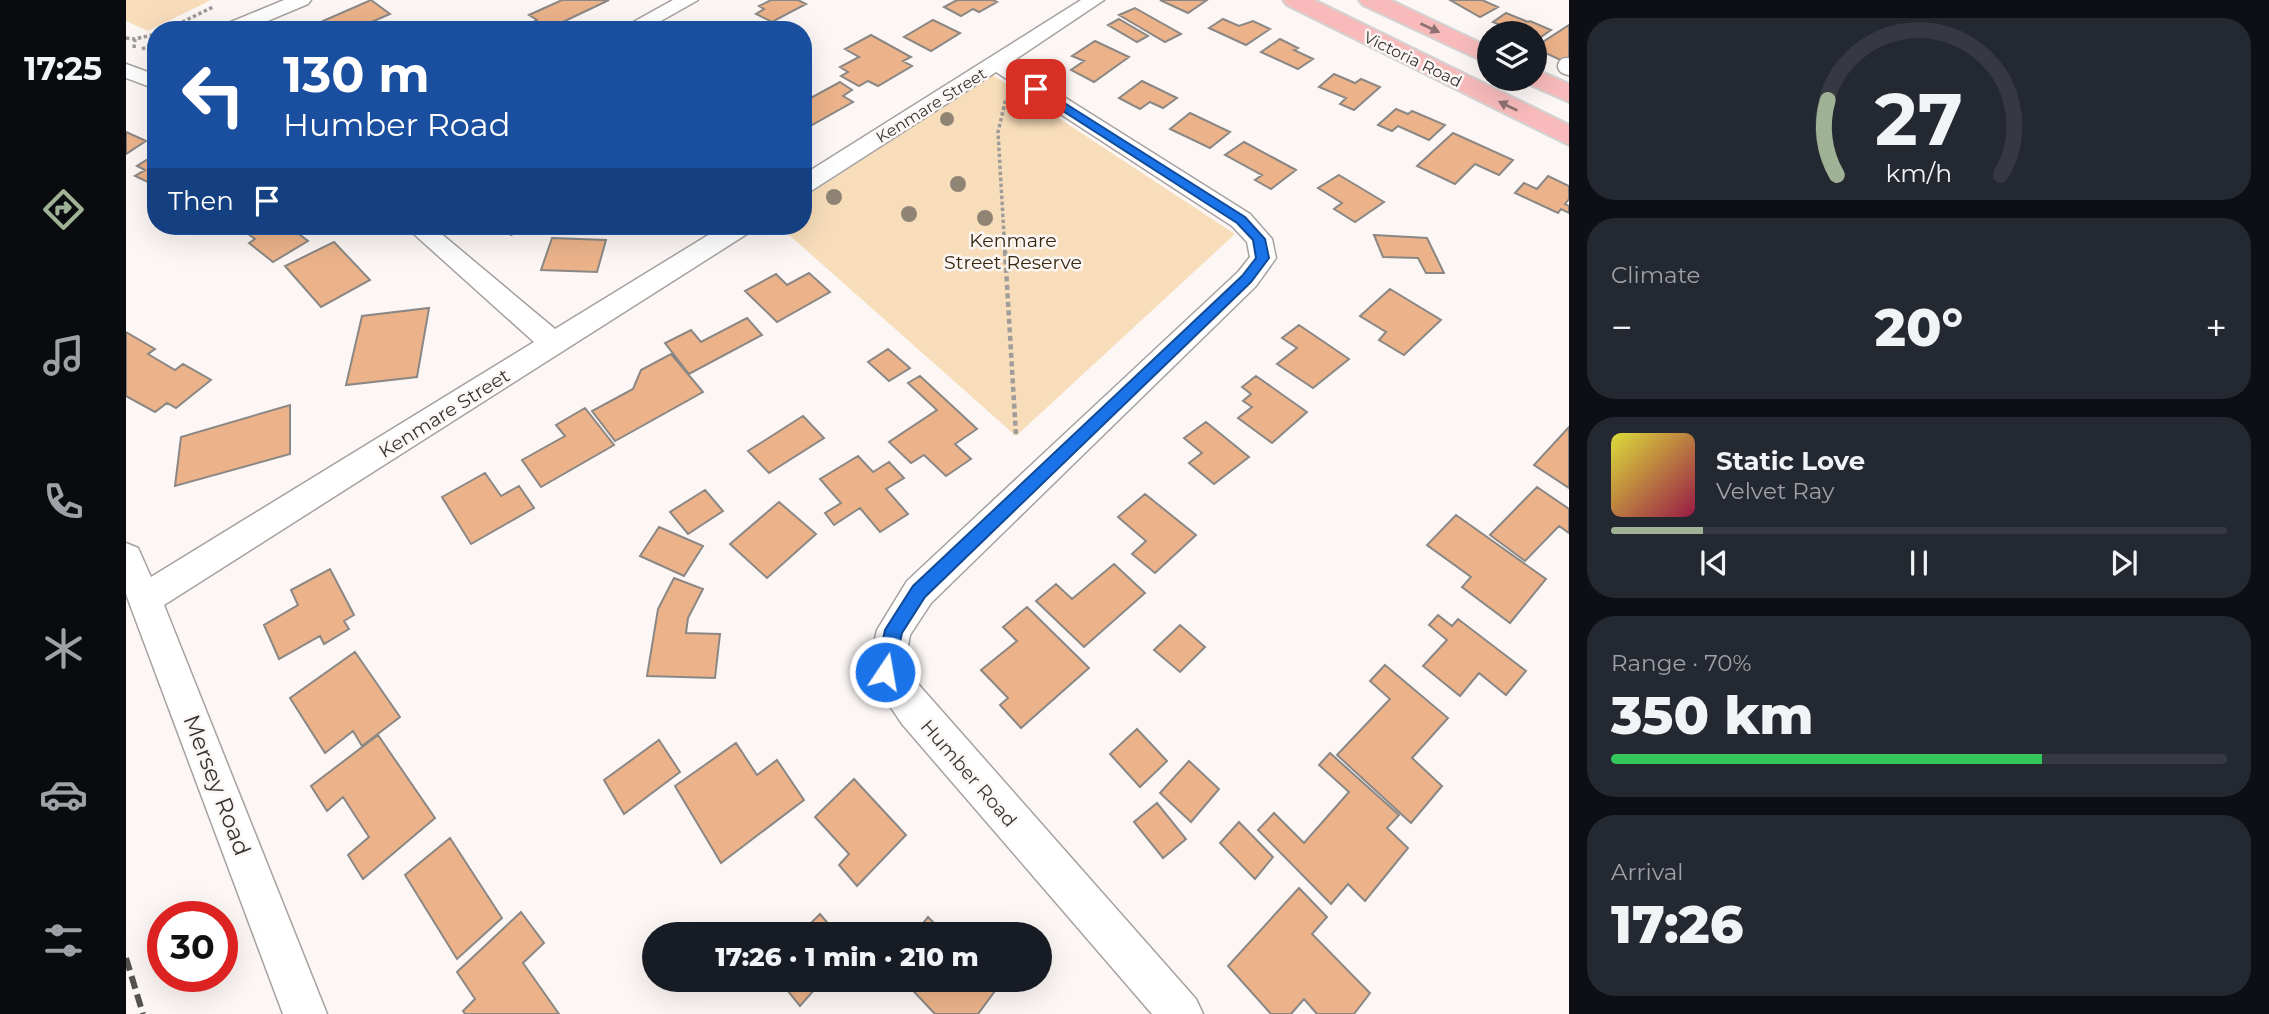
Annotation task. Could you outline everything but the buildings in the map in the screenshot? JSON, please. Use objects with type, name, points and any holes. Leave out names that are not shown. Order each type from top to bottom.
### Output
[{"type":"highway","name":"Victoria Road","points":[[1295,0],[1569,136]]},
{"type":"highway","name":"Victoria Road","points":[[1371,0],[1477,50]]},
{"type":"highway","points":[[1547,83],[1569,94]]},
{"type":"street","points":[[250,21],[301,0]]},
{"type":"street","points":[[647,21],[688,0]]},
{"type":"street","name":"Kenmare Street","points":[[812,181],[1005,69],[1094,0]]},
{"type":"street","points":[[127,70],[147,62]]},
{"type":"street","name":"Humber Road","points":[[1005,69],[1241,220],[1259,239],[1263,258],[1247,279],[919,592],[894,630],[885,672],[915,711],[1181,1014]]},
{"type":"street","points":[[127,70],[147,79]]},
{"type":"street","points":[[427,235],[554,344]]},
{"type":"street","name":"Kenmare Street","points":[[145,599],[727,235]]},
{"type":"street","name":"Mersey Road","points":[[126,558],[145,599],[305,1014]]},
{"type":"path","points":[[184,21],[215,6]]},
{"type":"path","points":[[126,37],[135,39],[147,36]]},
{"type":"path","points":[[135,39],[134,52],[147,47]]},
{"type":"path","points":[[1005,69],[998,132],[1016,436]]},
{"type":"green space","points":[[126,0],[211,0],[168,21],[147,21],[147,31],[126,21]]},
{"type":"green space","name":"Kenmare Street Reserve","points":[[993,75],[1235,234],[1016,436],[789,235],[812,235],[812,192]]},
{"type":"railway","points":[[126,958],[143,1014]]},
{"type":"route","points":[[885,672],[894,630],[919,592],[1247,279],[1263,258],[1259,239],[1241,220],[1036,89]]}]
